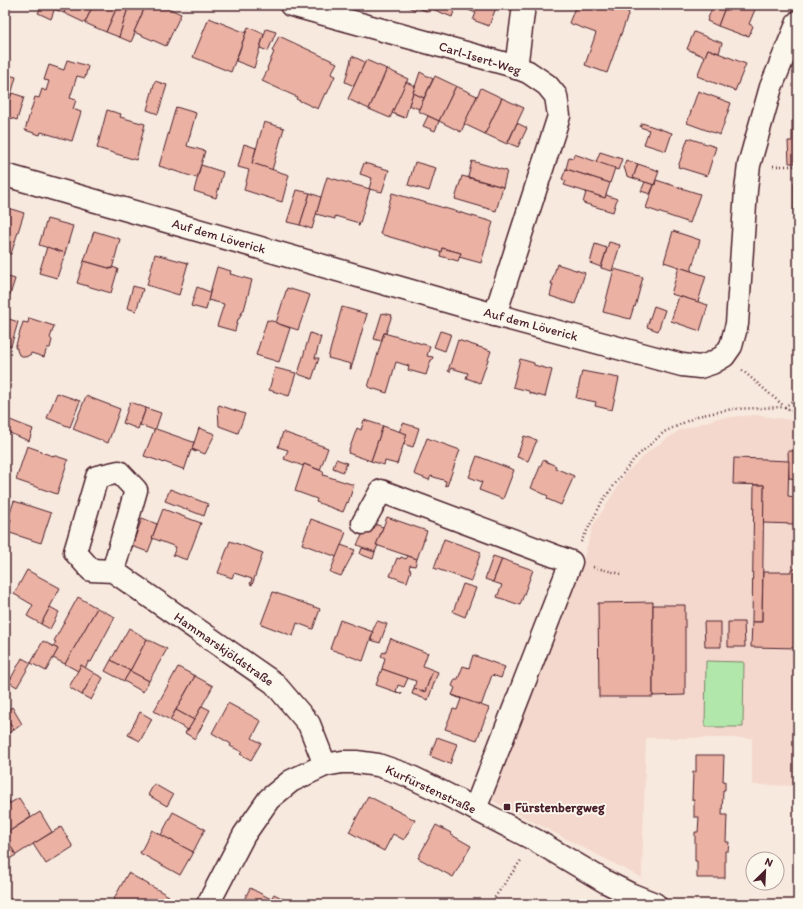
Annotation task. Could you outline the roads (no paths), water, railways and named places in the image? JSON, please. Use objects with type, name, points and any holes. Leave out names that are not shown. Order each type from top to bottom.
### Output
[{"type":"street","name":"Carl-Isert-Weg","points":[[291,5],[336,11],[528,72],[547,86],[556,96],[559,116],[495,314]]},
{"type":"street","points":[[516,68],[524,5]]},
{"type":"street","name":"Auf dem Löverick","points":[[5,175],[495,314],[682,365],[700,367],[712,363],[724,356],[731,346],[737,324],[749,165],[771,86],[798,22]]},
{"type":"street","points":[[364,523],[381,491],[571,562],[475,809]]},
{"type":"street","name":"Hammarskjöldstraße","points":[[113,571],[274,683],[309,724],[325,765]]},
{"type":"street","name":"Kurfürstenstraße","points":[[208,904],[244,835],[269,799],[291,781],[325,765],[342,762],[356,762],[378,765],[419,780],[535,840],[606,882],[655,904]]},
{"type":"place","name":"Fürstenbergweg","points":[[507,807]]}]
